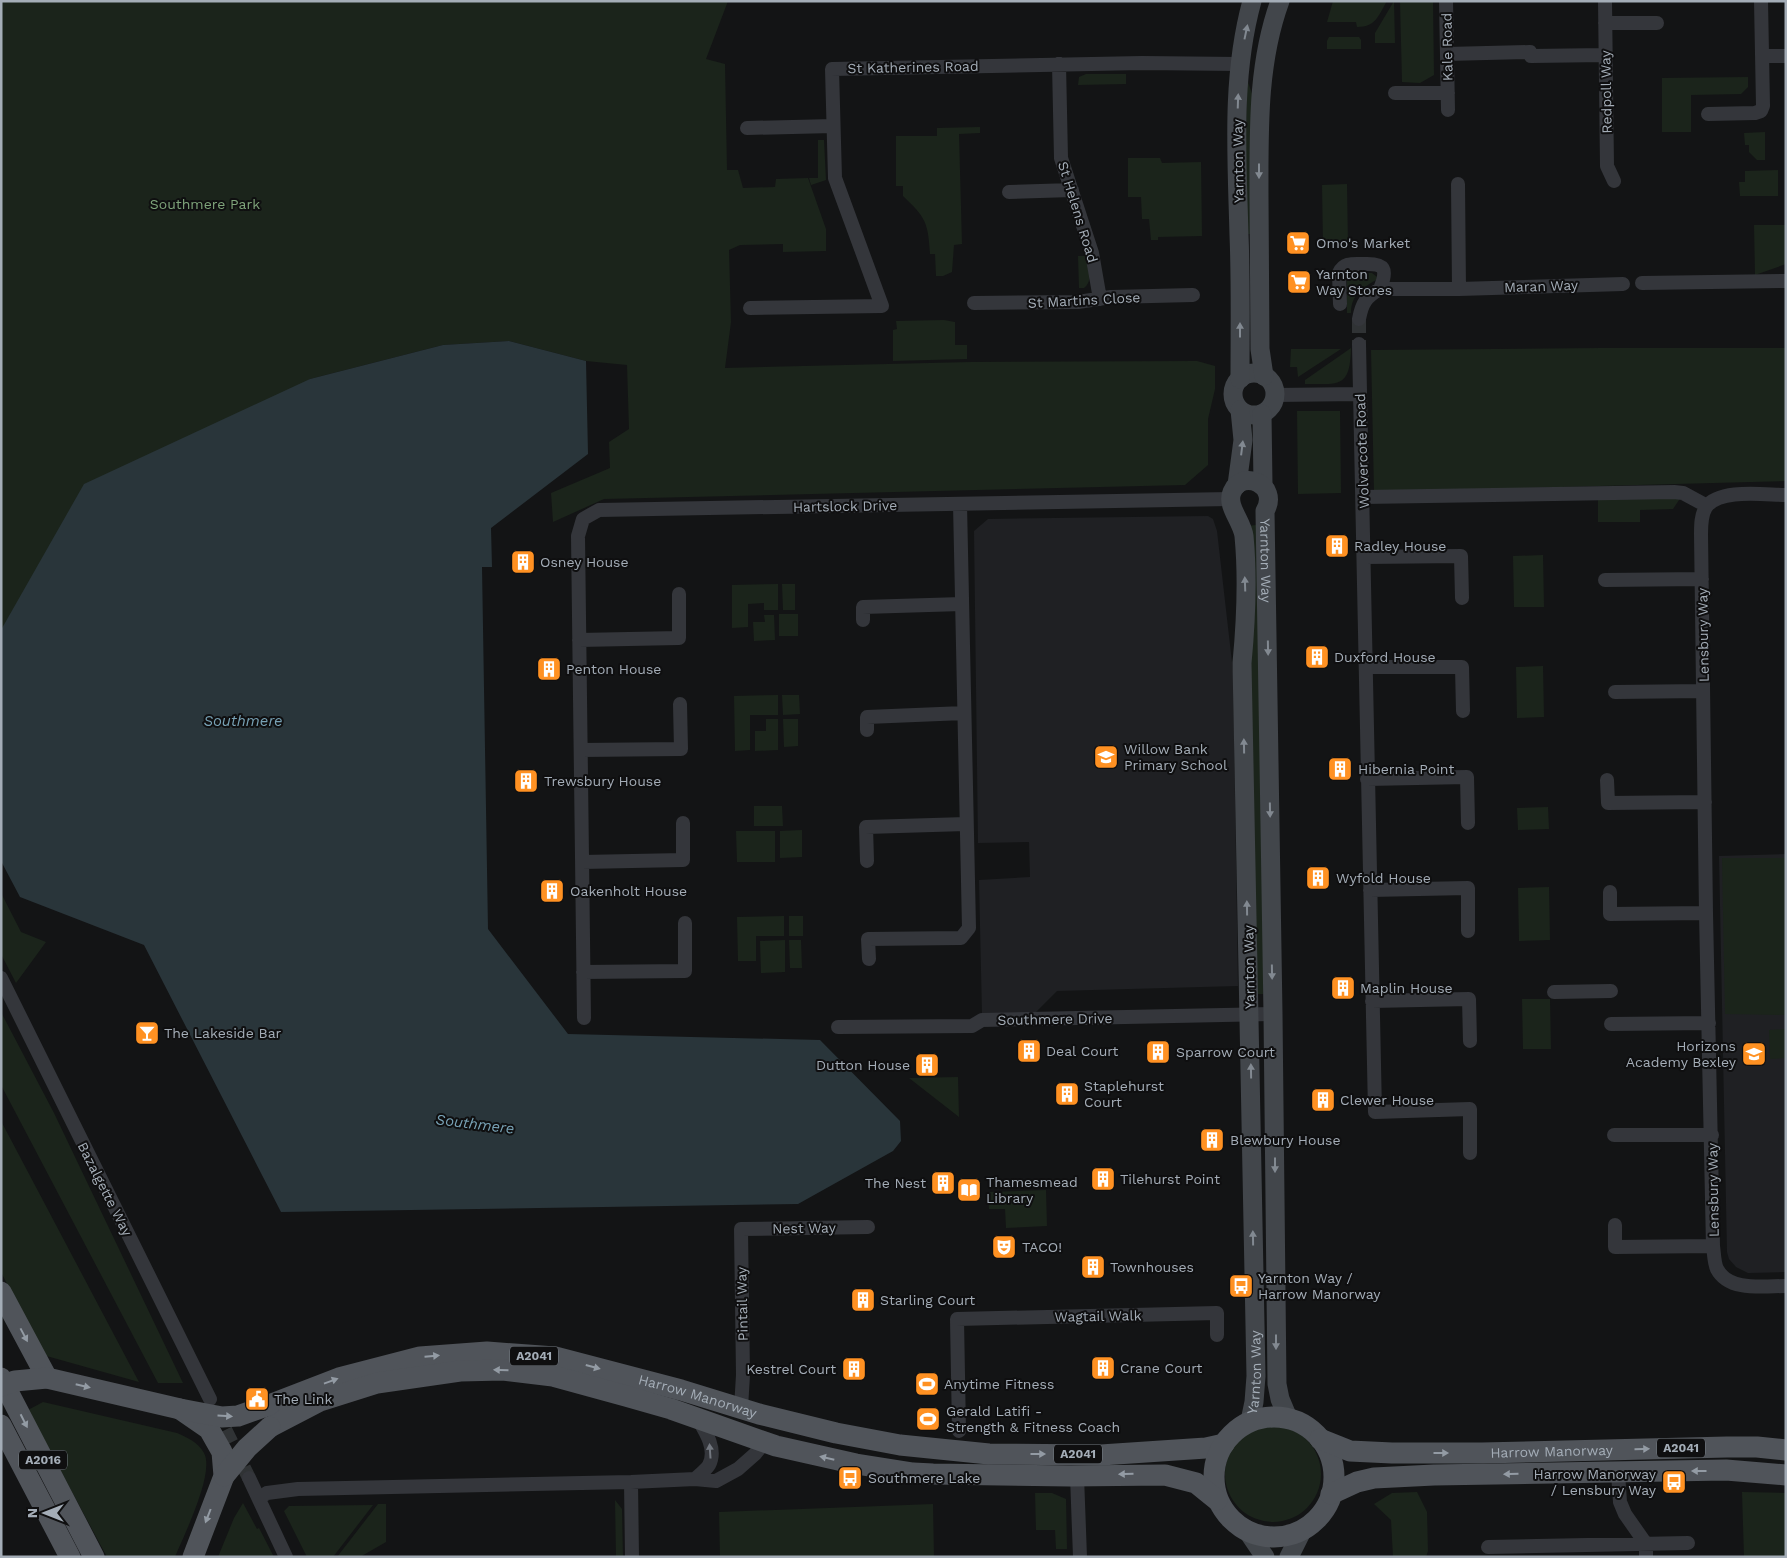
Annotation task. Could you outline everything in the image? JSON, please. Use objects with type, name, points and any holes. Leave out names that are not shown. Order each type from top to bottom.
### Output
[{"type":"main road","points":[[1,1292],[47,1378]]},
{"type":"main road","name":"Harrow Manorway","points":[[1,1386],[15,1381],[47,1378],[180,1409],[222,1416],[238,1416],[340,1378],[420,1357],[487,1352],[555,1358],[681,1390],[836,1434],[900,1445],[990,1454],[1138,1454],[1206,1448],[1224,1444]]},
{"type":"main road","name":"Harrow Manorway","points":[[224,1476],[248,1448],[270,1427],[320,1401],[377,1383],[451,1372],[503,1370],[553,1376],[672,1409],[764,1443],[856,1464],[913,1473],[1077,1476],[1165,1475],[1196,1484],[1217,1500]]},
{"type":"main road","name":"A2016","points":[[1,1378],[94,1557]]},
{"type":"main road","points":[[180,1409],[209,1429],[222,1452],[224,1476],[193,1557]]},
{"type":"main road","name":"A2041","points":[[1271,1417],[1288,1418],[1302,1423],[1320,1438],[1328,1452],[1333,1467],[1331,1494],[1325,1507],[1302,1532],[1278,1536],[1258,1534],[1246,1529],[1225,1512],[1217,1500],[1214,1488],[1214,1468],[1218,1455],[1232,1434],[1250,1421],[1271,1417]]},
{"type":"main road","name":"A2016","points":[[1,1425],[70,1557]]},
{"type":"main road","name":"Harrow Manorway","points":[[1320,1438],[1350,1451],[1392,1453],[1482,1453],[1728,1447],[1786,1450]]},
{"type":"main road","name":"Harrow Manorway","points":[[1331,1494],[1357,1482],[1374,1478],[1726,1470],[1786,1475]]},
{"type":"street","name":"Yarnton Way","points":[[1250,1421],[1256,1376],[1242,663],[1247,618],[1244,533],[1235,500],[1243,440],[1240,410],[1235,403],[1233,395],[1235,386],[1240,379],[1240,242],[1237,139],[1240,64],[1252,1]]},
{"type":"street","name":"Yarnton Way","points":[[1275,395],[1272,384],[1264,376],[1260,349],[1258,122],[1264,66],[1280,1]]},
{"type":"street","name":"Kale Road","points":[[1446,1],[1448,110]]},
{"type":"street","name":"Redpoll Way","points":[[1604,1],[1607,166],[1614,181]]},
{"type":"street","points":[[1708,114],[1755,113],[1761,111],[1763,106],[1762,1]]},
{"type":"street","points":[[1605,23],[1657,23]]},
{"type":"street","points":[[1447,54],[1530,52],[1530,56],[1605,55]]},
{"type":"street","points":[[1762,56],[1786,56]]},
{"type":"street","name":"St Katherines Road","points":[[750,308],[882,306],[835,178],[832,69],[1211,62],[1240,64]]},
{"type":"street","name":"St Helens Road","points":[[1059,64],[1061,158],[1092,254],[1100,299]]},
{"type":"street","points":[[1240,64],[1264,66]]},
{"type":"street","name":"Kale Road","points":[[1395,93],[1448,93]]},
{"type":"street","points":[[747,128],[834,126]]},
{"type":"street","points":[[1458,184],[1459,289]]},
{"type":"street","points":[[1010,192],[1072,190]]},
{"type":"street","points":[[1340,304],[1339,273],[1341,268],[1348,264],[1378,264],[1382,267],[1384,272],[1380,289],[1369,295],[1361,307],[1359,319]]},
{"type":"street","points":[[1642,283],[1786,281]]},
{"type":"street","name":"Maran Way","points":[[1380,289],[1459,289],[1623,284]]},
{"type":"street","name":"St Martins Close","points":[[974,303],[1078,302],[1118,297],[1193,296]]},
{"type":"street","name":"Wolvercote Road","points":[[1359,344],[1365,557],[1367,779],[1375,1112],[1470,1109],[1470,1154]]},
{"type":"street","points":[[1240,379],[1251,374],[1264,376]]},
{"type":"street","points":[[1240,410],[1252,415],[1262,414],[1274,402],[1275,395],[1360,394]]},
{"type":"street","name":"Yarnton Way","points":[[1235,500],[1245,519],[1254,519],[1268,507],[1269,498],[1263,485],[1262,414]]},
{"type":"street","points":[[1235,500],[1244,481],[1252,480],[1263,485]]},
{"type":"street","points":[[1363,498],[1674,492],[1683,494],[1707,506],[1722,497],[1735,494],[1786,495]]},
{"type":"street","name":"Hartslock Drive","points":[[584,1018],[578,536],[583,519],[599,510],[1235,500]]},
{"type":"street","points":[[869,959],[868,939],[961,938],[969,928],[960,504]]},
{"type":"street","name":"Lensbury Way","points":[[1707,506],[1702,518],[1701,534],[1706,913],[1716,1268],[1726,1279],[1741,1286],[1786,1286]]},
{"type":"street","name":"Yarnton Way","points":[[1265,511],[1273,1014],[1276,1384],[1280,1400],[1288,1418]]},
{"type":"street","points":[[1365,557],[1461,556],[1462,598]]},
{"type":"street","name":"Lensbury Way","points":[[1605,580],[1702,579]]},
{"type":"street","points":[[579,640],[679,638],[679,594]]},
{"type":"street","points":[[863,620],[863,607],[962,604]]},
{"type":"street","points":[[1366,667],[1462,667],[1463,711]]},
{"type":"street","name":"Lensbury Way","points":[[1615,692],[1703,691]]},
{"type":"street","points":[[581,750],[680,749],[680,704]]},
{"type":"street","points":[[867,730],[866,717],[964,714]]},
{"type":"street","points":[[1367,779],[1467,777],[1468,823]]},
{"type":"street","points":[[1607,780],[1608,803],[1705,802]]},
{"type":"street","points":[[582,862],[683,860],[683,823]]},
{"type":"street","points":[[866,861],[866,827],[966,824]]},
{"type":"street","points":[[1370,890],[1468,888],[1468,931]]},
{"type":"street","points":[[1610,892],[1610,914],[1706,913]]},
{"type":"street","points":[[584,972],[685,971],[685,923]]},
{"type":"street","name":"Bazalgette Way","points":[[1,978],[210,1399]]},
{"type":"street","points":[[1554,992],[1611,991]]},
{"type":"street","points":[[1372,1001],[1469,998],[1470,1041]]},
{"type":"street","name":"Southmere Drive","points":[[838,1028],[972,1026],[982,1020],[1273,1014]]},
{"type":"street","points":[[1611,1024],[1709,1023]]},
{"type":"street","name":"Lensbury Way","points":[[1614,1135],[1712,1135]]},
{"type":"street","name":"Lensbury Way","points":[[1615,1225],[1616,1247],[1714,1246]]},
{"type":"street","name":"Nest Way","points":[[741,1229],[868,1227]]},
{"type":"street","name":"Pintail Way","points":[[741,1229],[743,1375],[741,1408]]},
{"type":"street","name":"Wagtail Walk","points":[[959,1431],[957,1319],[1217,1313],[1217,1335]]},
{"type":"street","name":"Harrow Manorway","points":[[695,1479],[709,1466],[712,1457],[710,1440],[698,1419]]},
{"type":"street","points":[[259,1498],[267,1492],[298,1489],[695,1479],[720,1480],[738,1469],[764,1443]]},
{"type":"street","points":[[1618,1473],[1618,1492],[1625,1514],[1646,1550]]},
{"type":"street","points":[[1077,1476],[1080,1557]]},
{"type":"street","points":[[249,1478],[286,1557]]},
{"type":"street","points":[[631,1482],[632,1557]]},
{"type":"street","points":[[1246,1529],[1265,1557]]},
{"type":"street","points":[[1289,1557],[1302,1532]]},
{"type":"street","points":[[1488,1547],[1646,1550],[1688,1543]]},
{"type":"shaded area","name":"Willow Bank Primary School","points":[[1208,516],[1213,519],[1217,531],[1233,671],[1238,986],[1057,991],[1033,1015],[982,1015],[979,880],[1030,877],[1029,842],[978,843],[974,531],[988,519]]},
{"type":"shaded area","name":"Horizons Academy Bexley","points":[[1786,854],[1786,1272],[1748,1273],[1736,1267],[1729,1259],[1727,1252],[1719,856]]},
{"type":"green space","name":"Southmere Park","points":[[1,1],[728,1],[706,59],[725,64],[727,170],[738,170],[743,188],[775,187],[776,179],[808,178],[826,229],[826,251],[783,252],[783,244],[740,245],[729,250],[731,322],[725,368],[971,362],[1197,361],[1215,366],[1215,389],[1208,419],[1208,465],[1185,485],[604,499],[553,522],[551,493],[610,468],[609,442],[629,429],[627,365],[586,361],[509,341],[443,345],[310,379],[1,638]]},
{"type":"green space","points":[[1333,1],[1387,1],[1376,20],[1368,25],[1357,27],[1356,22],[1327,22]]},
{"type":"green space","points":[[1394,1],[1395,43],[1375,43],[1375,33]]},
{"type":"green space","points":[[1400,1],[1433,1],[1434,75],[1420,83],[1402,82]]},
{"type":"green space","points":[[1329,37],[1359,37],[1361,49],[1327,49]]},
{"type":"green space","points":[[1086,74],[1126,74],[1126,84],[1078,85],[1079,77]]},
{"type":"green space","points":[[1748,77],[1748,87],[1741,94],[1691,95],[1691,132],[1662,132],[1662,78]]},
{"type":"green space","points":[[1247,79],[1253,97],[1253,234],[1244,234]]},
{"type":"green space","points":[[980,127],[980,133],[959,134],[962,244],[954,245],[952,272],[943,276],[936,276],[935,254],[930,254],[927,227],[917,210],[903,196],[903,186],[896,186],[896,136],[937,136],[937,128]]},
{"type":"green space","points":[[1765,132],[1765,160],[1757,160],[1749,152],[1749,145],[1745,145],[1744,133]]},
{"type":"green space","points":[[818,140],[824,140],[826,180],[811,185],[809,178],[818,178]]},
{"type":"green space","points":[[1128,158],[1160,158],[1162,163],[1201,162],[1202,236],[1158,237],[1158,240],[1151,240],[1149,219],[1142,219],[1141,197],[1128,197]]},
{"type":"green space","points":[[1778,170],[1778,196],[1740,196],[1739,182],[1745,182],[1745,171]]},
{"type":"green space","points":[[1347,184],[1348,245],[1323,246],[1322,185]]},
{"type":"green space","points":[[1754,225],[1786,225],[1786,264],[1755,275]]},
{"type":"green space","points":[[1078,256],[1085,256],[1089,269],[1089,281],[1084,288],[1079,288]]},
{"type":"green space","points":[[1351,273],[1372,273],[1377,277],[1376,280],[1358,293],[1353,301],[1351,313],[1347,313],[1347,278]]},
{"type":"green space","points":[[944,320],[955,322],[955,345],[967,345],[967,359],[893,361],[893,330],[897,329],[896,321]]},
{"type":"green space","points":[[1351,348],[1348,370],[1341,381],[1327,384],[1305,384],[1305,380]]},
{"type":"green space","points":[[1786,348],[1786,481],[1374,492],[1371,350]]},
{"type":"green space","points":[[1291,349],[1341,349],[1298,377],[1297,367],[1290,367]]},
{"type":"green space","points":[[1297,411],[1340,411],[1341,493],[1298,494]]},
{"type":"green space","points":[[1598,497],[1681,497],[1673,509],[1640,510],[1640,522],[1598,522]]},
{"type":"green space","points":[[1256,525],[1266,945],[1263,953],[1263,994],[1257,994],[1246,526]]},
{"type":"green space","points":[[1543,555],[1544,607],[1514,607],[1513,556]]},
{"type":"green space","points":[[778,584],[778,610],[764,610],[764,603],[748,604],[748,627],[732,628],[732,585]]},
{"type":"green space","points":[[782,584],[795,584],[795,610],[783,610]]},
{"type":"green space","points":[[779,614],[798,614],[798,636],[779,636]]},
{"type":"green space","points":[[764,615],[774,615],[775,640],[754,641],[753,622],[765,622]]},
{"type":"green space","points":[[1543,666],[1544,717],[1517,718],[1516,667]]},
{"type":"green space","points":[[778,695],[778,715],[750,715],[750,750],[735,751],[734,696]]},
{"type":"green space","points":[[782,695],[799,695],[800,714],[783,715]]},
{"type":"green space","points":[[766,719],[778,719],[778,750],[755,751],[755,731],[766,731]]},
{"type":"green space","points":[[783,719],[798,719],[798,746],[784,747]]},
{"type":"green space","points":[[754,806],[782,806],[783,826],[754,826]]},
{"type":"green space","points":[[1548,807],[1549,829],[1518,830],[1517,808]]},
{"type":"green space","points":[[802,830],[802,857],[780,858],[780,831]]},
{"type":"green space","points":[[736,831],[775,831],[775,862],[737,862]]},
{"type":"green space","points":[[1722,858],[1786,858],[1786,1015],[1725,1014]]},
{"type":"green space","points":[[1549,887],[1550,940],[1519,941],[1518,888]]},
{"type":"green space","points":[[1,893],[21,932],[46,942],[16,983],[1,954]]},
{"type":"green space","points":[[784,916],[784,936],[756,936],[756,961],[738,961],[737,917]]},
{"type":"green space","points":[[789,916],[803,916],[803,936],[789,936]]},
{"type":"green space","points":[[785,940],[785,972],[761,973],[760,941]]},
{"type":"green space","points":[[789,940],[801,940],[802,968],[790,968]]},
{"type":"green space","points":[[1522,999],[1550,999],[1551,1049],[1523,1049]]},
{"type":"green space","points":[[1,1012],[54,1113],[183,1383],[158,1383],[1,1085]]},
{"type":"green space","points":[[1786,1029],[1786,1058],[1770,1059],[1769,1030]]},
{"type":"green space","points":[[958,1077],[959,1117],[909,1078]]},
{"type":"green space","points":[[1,1121],[139,1382],[43,1355],[1,1272]]},
{"type":"green space","points":[[1046,1190],[1047,1226],[1006,1228],[1005,1209],[989,1209],[988,1192]]},
{"type":"green space","points":[[43,1402],[177,1433],[202,1449],[206,1462],[202,1489],[175,1557],[107,1557],[28,1410]]},
{"type":"green space","points":[[1273,1426],[1291,1429],[1307,1440],[1318,1456],[1321,1474],[1318,1492],[1307,1508],[1291,1519],[1273,1522],[1255,1519],[1239,1508],[1228,1492],[1225,1474],[1228,1456],[1239,1440],[1255,1429]]},
{"type":"green space","points":[[1417,1492],[1427,1512],[1428,1551],[1426,1557],[1393,1557],[1391,1520],[1374,1504],[1392,1493]]},
{"type":"green space","points":[[1742,1492],[1786,1493],[1786,1557],[1744,1557]]},
{"type":"green space","points":[[1035,1493],[1052,1493],[1066,1499],[1067,1549],[1056,1549],[1055,1530],[1036,1530]]},
{"type":"green space","points":[[615,1500],[622,1509],[623,1557],[616,1557]]},
{"type":"green space","points":[[243,1503],[274,1557],[218,1557],[234,1518]]},
{"type":"green space","points":[[378,1504],[386,1504],[386,1542],[360,1557],[337,1557]]},
{"type":"green space","points":[[933,1504],[934,1557],[720,1557],[719,1512]]},
{"type":"green space","points":[[373,1505],[333,1557],[307,1557],[284,1511],[289,1506]]},
{"type":"water","name":"Southmere","points":[[509,341],[586,361],[588,454],[491,528],[492,567],[482,567],[488,929],[568,1034],[820,1040],[900,1121],[901,1141],[893,1151],[798,1204],[281,1212],[144,945],[20,897],[1,861],[1,630],[84,484],[310,379],[443,345]]},
{"type":"tunnel","points":[[1359,319],[1359,344]]},
{"type":"tunnel","points":[[216,1411],[249,1478]]},
{"type":"place","name":"Omo's Market","points":[[1298,243]]},
{"type":"place","name":"Yarnton Way Stores","points":[[1299,282]]},
{"type":"place","name":"Radley House","points":[[1337,546]]},
{"type":"place","name":"Osney House","points":[[523,562]]},
{"type":"place","name":"Duxford House","points":[[1317,657]]},
{"type":"place","name":"Penton House","points":[[549,669]]},
{"type":"place","name":"Willow Bank Primary School","points":[[1106,757]]},
{"type":"place","name":"Hibernia Point","points":[[1340,769]]},
{"type":"place","name":"Trewsbury House","points":[[526,781]]},
{"type":"place","name":"Wyfold House","points":[[1318,878]]},
{"type":"place","name":"Oakenholt House","points":[[552,891]]},
{"type":"place","name":"Maplin House","points":[[1343,988]]},
{"type":"place","name":"The Lakeside Bar","points":[[147,1033]]},
{"type":"place","name":"Deal Court","points":[[1029,1051]]},
{"type":"place","name":"Sparrow Court","points":[[1158,1052]]},
{"type":"place","name":"Horizons Academy Bexley","points":[[1754,1054]]},
{"type":"place","name":"Dutton House","points":[[927,1065]]},
{"type":"place","name":"Staplehurst Court","points":[[1067,1094]]},
{"type":"place","name":"Clewer House","points":[[1323,1100]]},
{"type":"place","name":"Blewbury House","points":[[1212,1140]]},
{"type":"place","name":"Tilehurst Point","points":[[1103,1179]]},
{"type":"place","name":"The Nest","points":[[943,1183]]},
{"type":"place","name":"Thamesmead Library","points":[[969,1190]]},
{"type":"place","name":"TACO!","points":[[1004,1247]]},
{"type":"place","name":"Townhouses","points":[[1093,1267]]},
{"type":"place","name":"Yarnton Way / Harrow Manorway","points":[[1241,1286]]},
{"type":"place","name":"Starling Court","points":[[863,1300]]},
{"type":"place","name":"Crane Court","points":[[1103,1368]]},
{"type":"place","name":"Kestrel Court","points":[[854,1369]]},
{"type":"place","name":"Anytime Fitness","points":[[927,1384]]},
{"type":"place","name":"The Link","points":[[257,1399]]},
{"type":"place","name":"Gerald Latifi - Strength & Fitness Coach","points":[[928,1419]]},
{"type":"place","name":"Southmere Lake","points":[[850,1478]]},
{"type":"place","name":"Harrow Manorway / Lensbury Way","points":[[1674,1482]]}]
